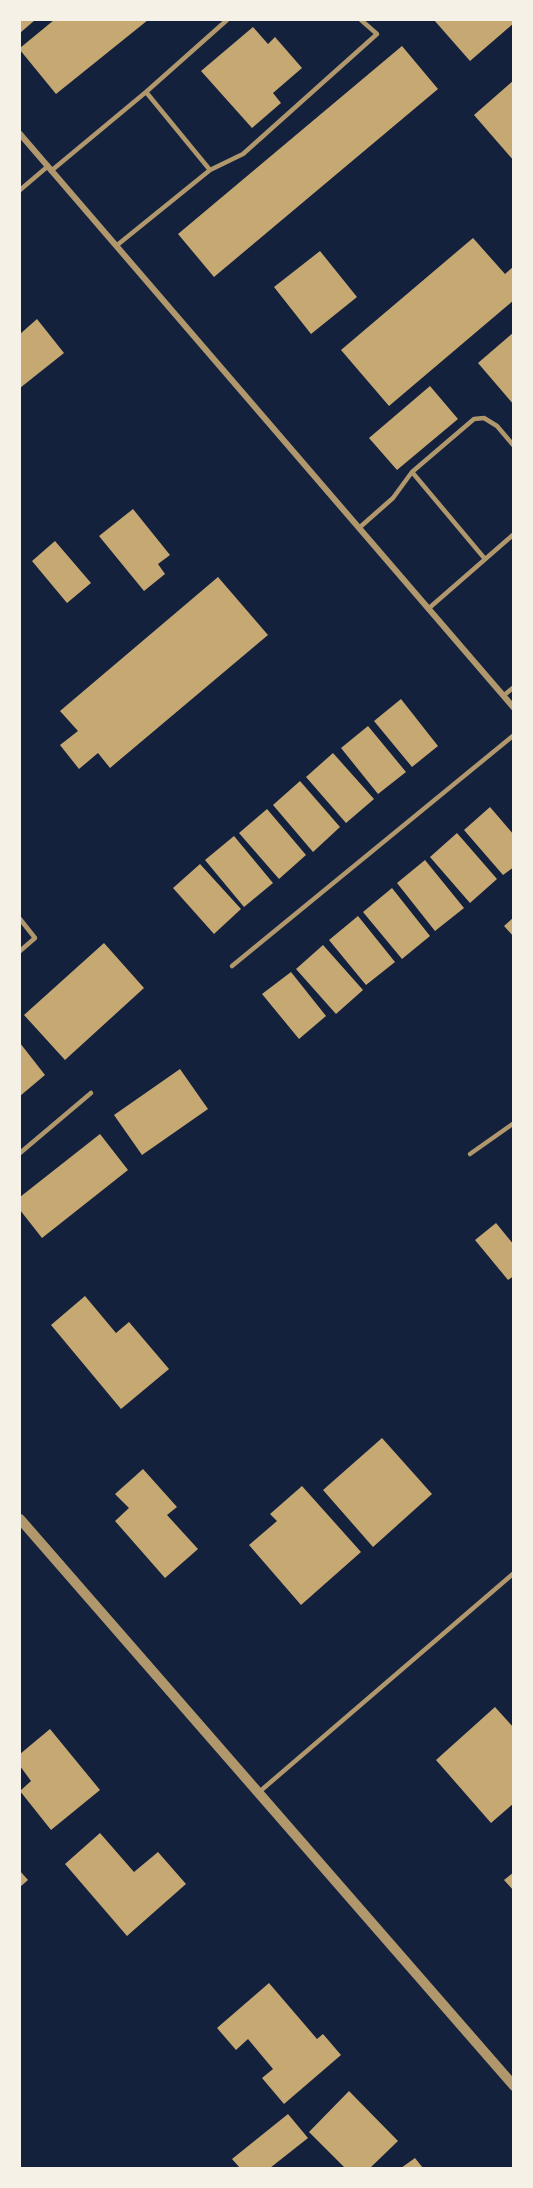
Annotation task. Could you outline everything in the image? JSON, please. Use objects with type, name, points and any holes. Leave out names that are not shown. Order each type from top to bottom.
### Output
[{"type":"street","points":[[20,134],[513,708]]},
{"type":"street","points":[[20,1519],[513,2086]]},
{"type":"lane","points":[[20,190],[146,92],[227,20]]},
{"type":"lane","points":[[116,246],[210,170],[243,154],[377,34],[361,20]]},
{"type":"lane","points":[[146,92],[210,170]]},
{"type":"lane","points":[[358,528],[393,498],[412,472],[474,419],[484,418],[496,426],[513,446]]},
{"type":"lane","points":[[412,472],[485,559]]},
{"type":"lane","points":[[428,609],[513,534]]},
{"type":"lane","points":[[503,696],[513,687]]},
{"type":"lane","points":[[231,966],[513,735]]},
{"type":"lane","points":[[20,919],[35,938],[20,951]]},
{"type":"lane","points":[[20,1153],[91,1093]]},
{"type":"lane","points":[[470,1154],[513,1123]]},
{"type":"lane","points":[[258,1793],[513,1573]]},
{"type":"building","points":[[20,20],[35,20],[20,33]]},
{"type":"building","points":[[54,20],[148,20],[56,94],[20,50]]},
{"type":"building","points":[[434,20],[514,20],[514,23],[470,61]]},
{"type":"building","points":[[253,27],[268,44],[275,37],[302,68],[273,93],[281,103],[252,128],[201,71]]},
{"type":"building","points":[[402,46],[438,89],[214,277],[178,234]]},
{"type":"building","points":[[514,80],[514,161],[474,115]]},
{"type":"building","points":[[473,238],[505,274],[514,266],[514,300],[389,406],[341,350]]},
{"type":"building","points":[[320,251],[357,297],[311,334],[274,287]]},
{"type":"building","points":[[37,319],[64,353],[20,388],[20,334]]},
{"type":"building","points":[[514,332],[514,405],[478,363]]},
{"type":"building","points":[[430,386],[458,419],[397,470],[369,438]]},
{"type":"building","points":[[133,509],[170,555],[158,564],[165,574],[144,591],[99,536]]},
{"type":"building","points":[[55,541],[91,583],[67,603],[32,561]]},
{"type":"building","points":[[218,577],[268,635],[110,768],[98,753],[79,769],[60,745],[78,731],[60,711]]},
{"type":"building","points":[[401,699],[438,746],[412,767],[374,721]]},
{"type":"building","points":[[368,726],[406,772],[378,794],[341,748]]},
{"type":"building","points":[[333,753],[374,799],[346,823],[306,777]]},
{"type":"building","points":[[300,781],[340,827],[313,852],[273,805]]},
{"type":"building","points":[[490,807],[514,835],[514,867],[503,875],[464,830]]},
{"type":"building","points":[[267,809],[306,855],[279,879],[239,833]]},
{"type":"building","points":[[457,833],[497,879],[470,903],[430,857]]},
{"type":"building","points":[[234,836],[273,883],[244,907],[205,860]]},
{"type":"building","points":[[425,860],[464,908],[435,931],[397,883]]},
{"type":"building","points":[[200,864],[241,909],[214,934],[173,888]]},
{"type":"building","points":[[392,888],[430,936],[402,959],[363,912]]},
{"type":"building","points":[[358,916],[395,962],[366,985],[329,940]]},
{"type":"building","points":[[514,917],[514,937],[504,926]]},
{"type":"building","points":[[104,943],[144,988],[65,1060],[24,1015]]},
{"type":"building","points":[[323,945],[363,990],[336,1014],[296,969]]},
{"type":"building","points":[[291,972],[326,1016],[299,1039],[262,994]]},
{"type":"building","points":[[20,1043],[45,1075],[20,1096]]},
{"type":"building","points":[[180,1069],[208,1109],[142,1155],[114,1115]]},
{"type":"building","points":[[100,1134],[128,1170],[42,1238],[20,1210],[20,1197]]},
{"type":"building","points":[[496,1223],[514,1245],[514,1276],[508,1280],[475,1240]]},
{"type":"building","points":[[85,1296],[116,1333],[129,1322],[169,1369],[121,1409],[51,1325]]},
{"type":"building","points":[[382,1438],[432,1494],[373,1547],[323,1490]]},
{"type":"building","points":[[143,1469],[177,1507],[167,1515],[198,1549],[165,1578],[115,1521],[129,1508],[115,1494]]},
{"type":"building","points":[[302,1486],[361,1552],[301,1605],[249,1545],[277,1521],[270,1514]]},
{"type":"building","points":[[495,1707],[514,1728],[514,1803],[491,1823],[436,1760]]},
{"type":"building","points":[[50,1729],[100,1790],[51,1830],[20,1791],[31,1781],[20,1766],[20,1754]]},
{"type":"building","points":[[100,1833],[134,1872],[158,1852],[186,1884],[127,1936],[65,1864]]},
{"type":"building","points":[[20,1871],[28,1880],[20,1887]]},
{"type":"building","points":[[514,1872],[514,1891],[504,1880]]},
{"type":"building","points":[[269,1983],[317,2039],[323,2034],[341,2055],[284,2104],[262,2078],[273,2069],[248,2039],[236,2050],[217,2028]]},
{"type":"building","points":[[349,2091],[398,2141],[370,2168],[345,2168],[309,2132]]},
{"type":"building","points":[[288,2114],[308,2138],[270,2168],[240,2168],[232,2159]]},
{"type":"building","points":[[415,2158],[423,2168],[401,2168]]}]
